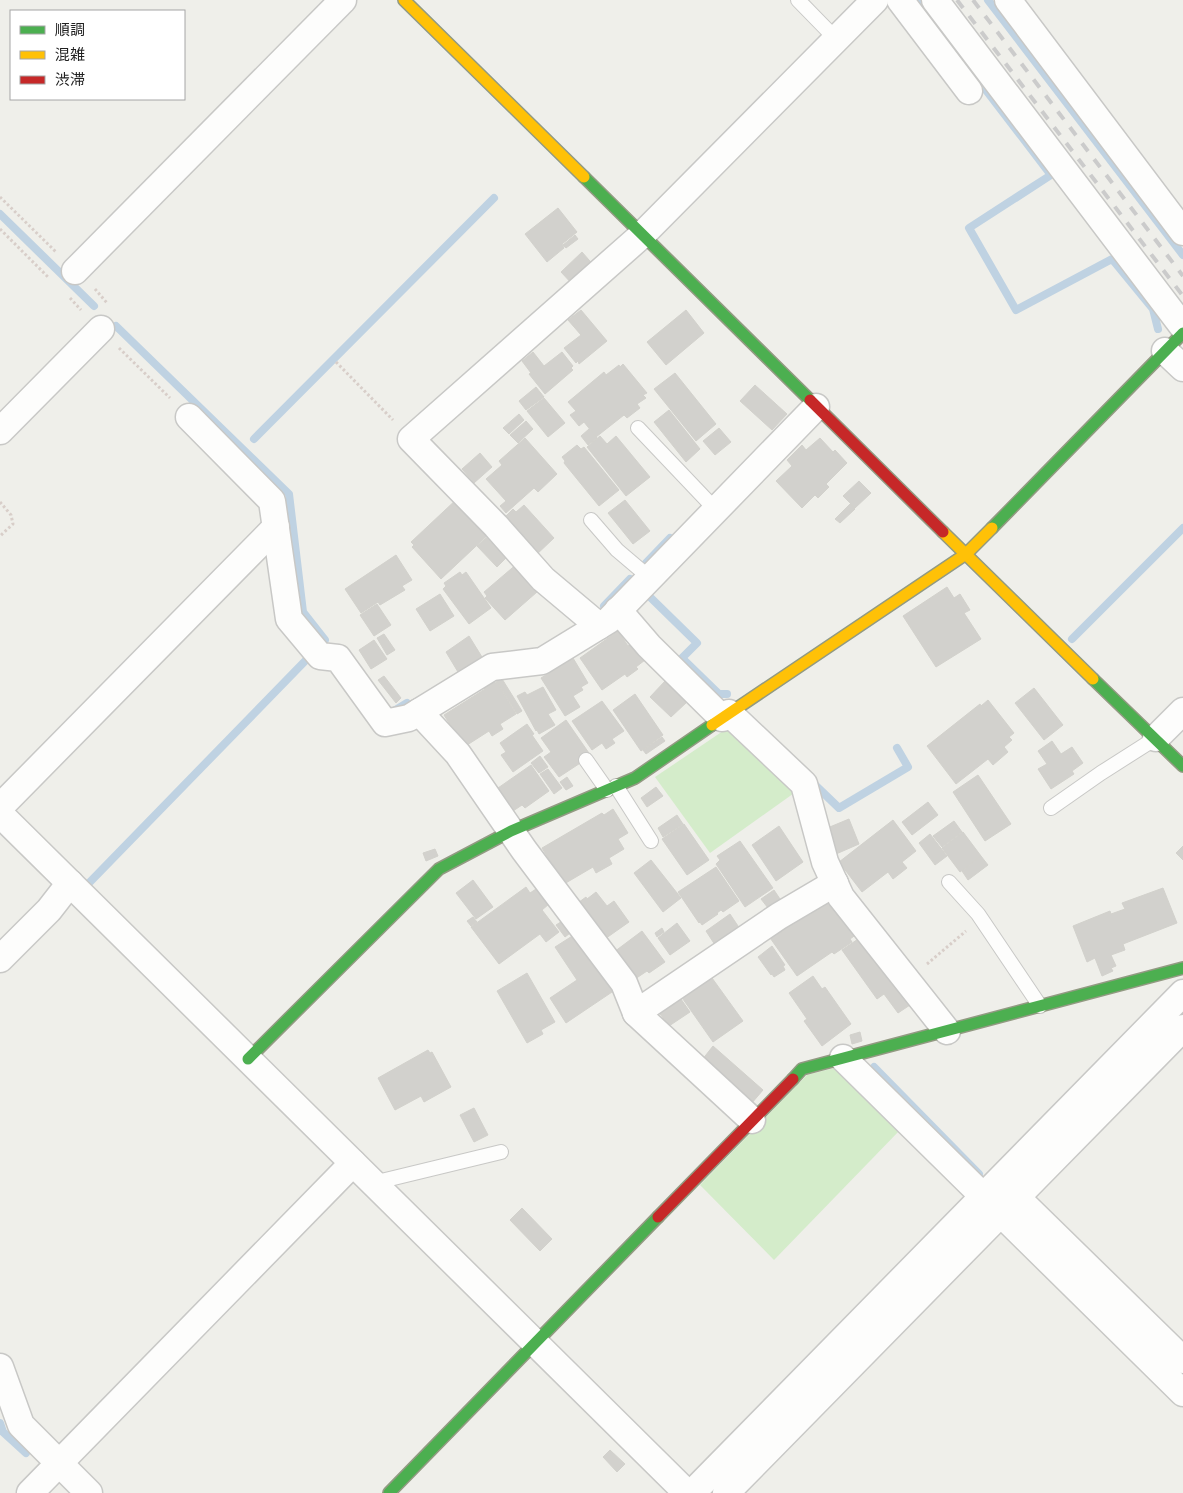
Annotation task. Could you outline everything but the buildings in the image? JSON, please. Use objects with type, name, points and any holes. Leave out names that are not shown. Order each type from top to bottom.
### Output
[{"type":"street","points":[[75,271],[343,0]]},
{"type":"street","points":[[875,0],[642,235],[411,439],[496,526],[543,579],[609,618],[648,646],[804,784],[825,862],[841,897],[947,1031]]},
{"type":"street","points":[[900,0],[969,91]]},
{"type":"street","points":[[935,0],[1183,327]]},
{"type":"street","points":[[406,1],[816,407],[1183,766]]},
{"type":"street","points":[[1019,4],[1183,232]]},
{"type":"street","points":[[0,431],[101,329]]},
{"type":"street","points":[[248,1058],[439,869],[511,831],[635,778],[966,554],[1177,351]]},
{"type":"street","points":[[189,417],[272,501],[288,619],[320,656],[338,658],[385,723],[409,718],[492,667],[542,662],[609,618],[816,407]]},
{"type":"street","points":[[0,807],[276,527]]},
{"type":"street","points":[[1156,738],[1183,711]]},
{"type":"street","points":[[419,712],[458,754],[511,831],[624,982],[636,1013],[752,1120]]},
{"type":"street","points":[[0,814],[687,1493]]},
{"type":"street","points":[[0,959],[49,910],[70,883]]},
{"type":"street","points":[[636,1013],[778,916],[835,883]]},
{"type":"street","points":[[389,1493],[802,1069],[1183,968]]},
{"type":"street","points":[[726,1493],[1001,1197],[1183,992]]},
{"type":"street","points":[[692,1493],[1001,1197],[1183,1028]]},
{"type":"street","points":[[844,1058],[1183,1360]]},
{"type":"street","points":[[47,1483],[353,1163]]},
{"type":"street","points":[[1001,1197],[1183,1393]]},
{"type":"street","points":[[0,1367],[21,1425],[47,1483]]},
{"type":"street","points":[[47,1483],[89,1493]]},
{"type":"lane","points":[[798,0],[836,40]]},
{"type":"lane","points":[[638,428],[716,510]]},
{"type":"lane","points":[[591,520],[617,550],[650,578]]},
{"type":"lane","points":[[1051,808],[1156,738]]},
{"type":"lane","points":[[586,760],[611,788],[651,841]]},
{"type":"lane","points":[[949,882],[981,919],[1040,1006]]},
{"type":"lane","points":[[373,1183],[501,1152]]},
{"type":"path","points":[[336,362],[411,439]]},
{"type":"path","points":[[0,502],[11,514],[13,524],[0,536]]},
{"type":"path","points":[[908,981],[981,919]]},
{"type":"green space","points":[[734,728],[797,791],[710,853],[655,777],[726,729]]},
{"type":"green space","points":[[838,1067],[901,1129],[774,1260],[700,1185],[807,1075]]},
{"type":"waterway","points":[[917,0],[1051,175],[969,228],[1016,310],[1112,259],[1153,309],[1158,329]]},
{"type":"waterway","points":[[988,0],[1183,255]]},
{"type":"waterway","points":[[254,439],[494,198]]},
{"type":"waterway","points":[[0,214],[94,306]]},
{"type":"waterway","points":[[116,326],[289,494],[303,612],[325,640],[320,646]]},
{"type":"waterway","points":[[1072,639],[1183,528]]},
{"type":"waterway","points":[[646,563],[670,538]]},
{"type":"waterway","points":[[604,606],[630,579]]},
{"type":"waterway","points":[[651,598],[697,643],[682,658],[719,694],[727,694]]},
{"type":"waterway","points":[[88,884],[308,658]]},
{"type":"waterway","points":[[394,711],[407,703]]},
{"type":"waterway","points":[[813,783],[839,808],[908,767],[897,748]]},
{"type":"waterway","points":[[874,1067],[979,1174]]},
{"type":"waterway","points":[[0,1423],[3,1432],[26,1453]]},
{"type":"railway","points":[[957,0],[1183,296]]},
{"type":"railway","points":[[973,0],[1183,276]]},
{"type":"traffic: fast","points":[[584,177],[810,400]]},
{"type":"traffic: fast","points":[[992,528],[1183,333]]},
{"type":"traffic: fast","points":[[1093,679],[1183,766]]},
{"type":"traffic: fast","points":[[248,1059],[439,869],[511,831],[635,778],[712,725]]},
{"type":"traffic: fast","points":[[793,1079],[802,1069],[1183,968]]},
{"type":"traffic: fast","points":[[389,1493],[658,1217]]},
{"type":"traffic: slow","points":[[404,0],[584,177]]},
{"type":"traffic: slow","points":[[712,725],[966,554],[992,528]]},
{"type":"traffic: slow","points":[[943,532],[1093,679]]},
{"type":"traffic: jam","points":[[810,400],[943,532]]},
{"type":"traffic: jam","points":[[658,1217],[793,1079]]}]
